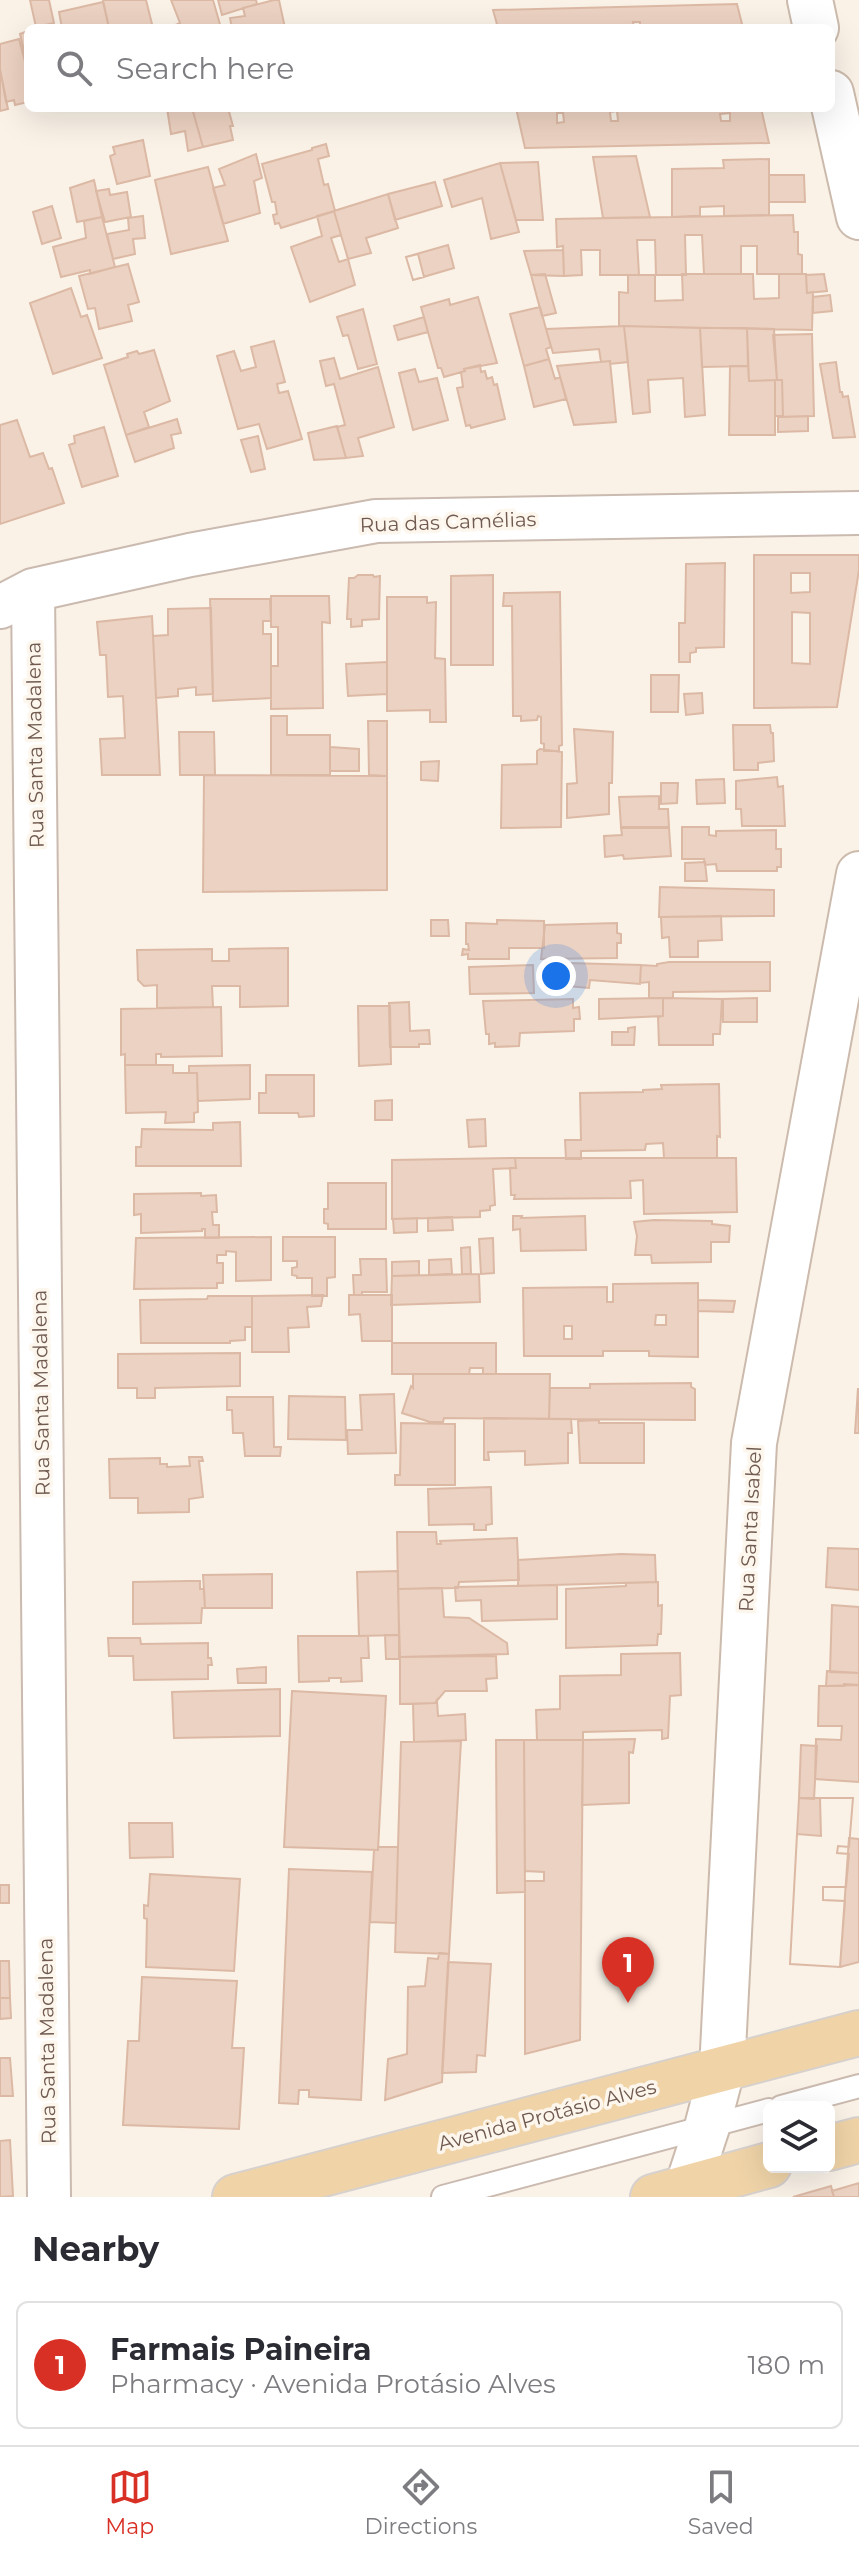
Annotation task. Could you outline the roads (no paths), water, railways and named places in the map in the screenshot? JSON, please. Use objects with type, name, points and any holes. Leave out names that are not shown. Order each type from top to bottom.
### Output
[{"type":"main road","name":"Avenida Protásio Alves","points":[[235,2197],[859,2033]]},
{"type":"main road","points":[[835,2146],[859,2140]]},
{"type":"main road","points":[[674,2194],[763,2167]]},
{"type":"street","points":[[810,0],[815,24]]},
{"type":"street","points":[[835,111],[859,217]]},
{"type":"street","name":"Rua das Camélias","points":[[17,598],[190,555],[376,521],[859,513]]},
{"type":"street","name":"Rua Santa Madalena","points":[[17,598],[49,2197]]},
{"type":"street","name":"Rua Santa Isabel","points":[[674,2194],[707,2127],[722,2070],[754,1443],[859,874]]},
{"type":"lane","points":[[803,2101],[859,2086]]},
{"type":"lane","points":[[443,2197],[763,2112]]},
{"type":"place","name":"Farmais Paineira","points":[[628,2003]]}]
